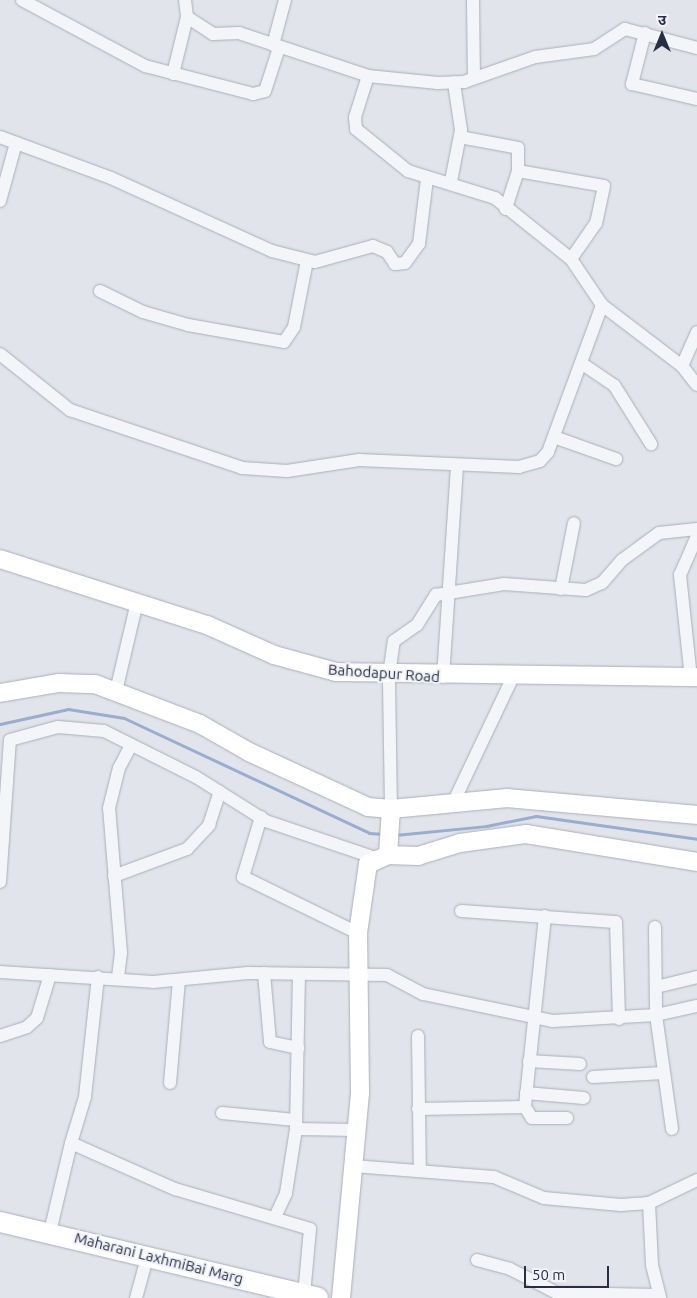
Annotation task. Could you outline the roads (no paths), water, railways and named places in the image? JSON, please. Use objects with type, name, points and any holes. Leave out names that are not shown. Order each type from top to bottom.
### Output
[{"type":"main road","name":"Maharani LaxhmiBai Marg","points":[[0,1222],[148,1254],[262,1291],[311,1296]]},
{"type":"street","points":[[22,0],[112,50],[173,74],[260,94],[276,47],[285,0]]},
{"type":"street","points":[[173,74],[187,18],[185,0]]},
{"type":"street","points":[[473,0],[474,78]]},
{"type":"street","points":[[187,18],[213,34],[239,33],[276,47],[368,76],[454,83],[535,57],[594,50],[625,29],[697,48]]},
{"type":"street","points":[[645,33],[632,84],[697,99]]},
{"type":"street","points":[[368,76],[356,129],[408,171],[427,179],[451,182],[491,195],[506,209],[572,259],[602,305],[682,366],[697,385]]},
{"type":"street","points":[[451,182],[460,137],[454,83]]},
{"type":"street","points":[[0,137],[111,178],[272,251],[307,261],[373,246],[387,252],[396,264],[405,263],[419,244],[427,179]]},
{"type":"street","points":[[460,137],[516,146],[518,171],[506,209]]},
{"type":"street","points":[[0,201],[16,143]]},
{"type":"street","points":[[518,171],[604,186],[596,223],[572,259]]},
{"type":"street","points":[[100,291],[188,325],[284,342],[294,327],[307,261]]},
{"type":"street","points":[[0,354],[70,410],[242,468],[287,471],[359,460],[457,468],[519,467],[540,461],[554,438],[602,305]]},
{"type":"street","points":[[682,366],[697,332]]},
{"type":"street","points":[[581,362],[614,385],[651,444]]},
{"type":"street","points":[[554,438],[616,459]]},
{"type":"street","points":[[443,677],[450,595],[457,468]]},
{"type":"street","points":[[561,590],[574,523]]},
{"type":"street","points":[[341,1298],[361,1073],[356,974],[358,933],[366,870],[384,853],[391,814],[388,675],[394,641],[417,625],[436,595],[450,595],[504,584],[561,590],[596,587],[659,533],[697,529]]},
{"type":"street","points":[[694,677],[680,575],[697,536]]},
{"type":"street","name":"Bahodapur Road","points":[[0,561],[207,625],[274,656],[336,672],[443,677],[694,677]]},
{"type":"street","points":[[116,692],[137,602]]},
{"type":"street","points":[[454,801],[513,677]]},
{"type":"street","points":[[0,693],[59,683],[95,684],[200,724],[350,799],[391,814],[454,801],[516,798],[697,814]]},
{"type":"street","points":[[0,882],[10,740],[31,732],[82,726],[131,745],[220,792],[261,817],[384,853],[418,856],[460,843],[526,834],[697,862]]},
{"type":"street","points":[[118,977],[121,953],[109,808],[119,768],[131,745]]},
{"type":"street","points":[[114,876],[186,849],[209,826],[220,792]]},
{"type":"street","points":[[261,817],[243,877],[358,933]]},
{"type":"street","points":[[461,911],[616,922],[619,1018]]},
{"type":"street","points":[[545,916],[532,1018],[525,1107],[532,1118],[567,1118]]},
{"type":"street","points":[[655,927],[656,1015],[672,1129]]},
{"type":"street","points":[[0,972],[98,978],[179,980],[264,973],[387,975],[423,994],[532,1018],[619,1018],[656,1015],[697,1006]]},
{"type":"street","points":[[264,973],[270,1042],[298,1048]]},
{"type":"street","points":[[275,1217],[286,1193],[296,1125],[299,974]]},
{"type":"street","points":[[0,1036],[27,1027],[37,1018],[50,975]]},
{"type":"street","points":[[656,987],[697,977]]},
{"type":"street","points":[[50,1232],[71,1143],[85,1097],[98,978]]},
{"type":"street","points":[[170,1083],[179,980]]},
{"type":"street","points":[[418,1036],[420,1172]]},
{"type":"street","points":[[529,1061],[580,1064]]},
{"type":"street","points":[[593,1077],[663,1073]]},
{"type":"street","points":[[526,1093],[584,1098]]},
{"type":"street","points":[[418,1109],[525,1107]]},
{"type":"street","points":[[222,1113],[296,1125],[357,1130]]},
{"type":"street","points":[[71,1143],[174,1189],[275,1217],[310,1229],[311,1296]]},
{"type":"street","points":[[353,1166],[494,1178],[564,1202],[649,1203],[697,1180]]},
{"type":"street","points":[[477,1260],[510,1269],[557,1293],[610,1297],[660,1297],[651,1258],[649,1203]]},
{"type":"street","points":[[136,1298],[148,1254]]},
{"type":"waterway","points":[[0,724],[68,709],[124,718],[369,833],[384,834]]},
{"type":"waterway","points":[[395,835],[486,826],[536,816],[697,839]]}]
